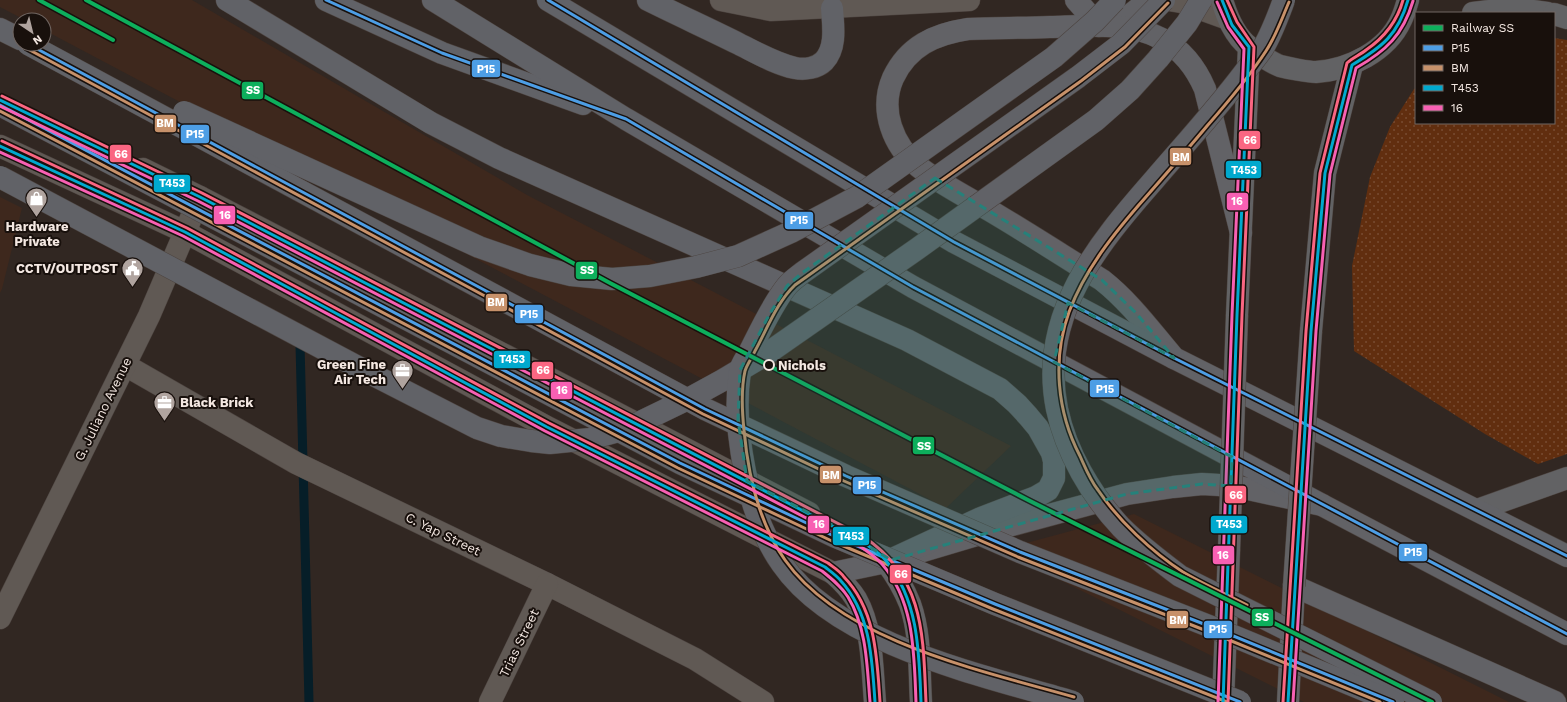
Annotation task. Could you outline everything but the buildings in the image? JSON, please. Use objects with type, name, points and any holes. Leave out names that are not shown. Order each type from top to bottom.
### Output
[{"type":"highway","points":[[227,0],[431,122],[499,158],[907,340],[990,383],[1009,396],[1033,422],[1048,445],[1054,461],[1054,478],[1052,484],[1043,493],[1036,497],[980,518],[886,562]]},
{"type":"highway","points":[[326,0],[442,53],[626,119]]},
{"type":"highway","points":[[433,0],[626,119],[913,288],[1567,634]]},
{"type":"highway","points":[[548,0],[954,242],[1174,358],[1567,556]]},
{"type":"highway","points":[[648,0],[772,60],[796,68],[807,69],[820,64],[831,48],[833,29],[832,8]]},
{"type":"highway","points":[[1076,0],[1107,26]]},
{"type":"highway","points":[[52,52],[479,247],[530,265],[570,275],[612,279],[650,276],[696,267],[738,256],[791,232],[857,197],[1054,57],[1096,21],[1115,0]]},
{"type":"highway","points":[[1107,26],[1149,0]]},
{"type":"highway","points":[[1073,702],[916,654],[847,622],[810,595],[782,565],[768,542],[752,500],[744,466],[738,420],[740,370],[769,315],[787,286],[802,273],[1078,77],[1121,44],[1164,0]]},
{"type":"highway","points":[[0,176],[354,365],[477,428],[501,436],[550,443],[590,439],[626,429],[723,380],[764,356],[917,250],[1096,120],[1130,90],[1158,59],[1187,23],[1202,0]]},
{"type":"highway","points":[[1284,0],[1263,47],[1229,93],[1122,217],[1092,256],[1081,276],[1064,312],[1056,346],[1054,385],[1059,417],[1066,441],[1092,490],[1121,527],[1148,551],[1180,576],[1431,702]]},
{"type":"highway","points":[[1174,358],[1117,292],[1102,280],[936,179],[918,166],[896,140],[887,113],[888,98],[892,82],[899,67],[921,45],[934,37],[950,32],[968,29],[1107,26],[1135,30],[1162,39],[1179,51],[1189,61],[1199,76],[1211,107],[1241,233]]},
{"type":"highway","points":[[43,52],[705,410],[846,476],[1020,552],[1206,625],[1394,702]]},
{"type":"highway","points":[[0,104],[680,463],[836,537],[995,604],[1240,702]]},
{"type":"highway","points":[[833,573],[886,562],[1102,500],[1156,489],[1202,484],[1219,485],[1239,487],[1322,505]]},
{"type":"highway","points":[[1294,586],[1555,702]]},
{"type":"main road","points":[[721,0],[772,10],[969,0]]},
{"type":"main road","points":[[1169,0],[1225,10],[1236,32],[1249,47],[1280,66],[1316,72],[1352,65],[1371,54],[1409,20],[1408,0]]},
{"type":"main road","points":[[1481,12],[1513,8],[1540,12]]},
{"type":"main road","points":[[1555,14],[1567,18]]},
{"type":"main road","points":[[1223,702],[1237,315],[1249,47]]},
{"type":"main road","points":[[1288,702],[1311,331],[1325,173],[1352,65]]},
{"type":"main road","points":[[0,100],[200,197],[861,541],[886,562],[903,587],[914,617],[918,642],[921,702]]},
{"type":"main road","points":[[0,146],[185,232],[547,427],[833,573],[849,589],[865,619],[875,702]]},
{"type":"main road","name":"G. Juliano Avenue","points":[[0,618],[149,316],[200,197]]},
{"type":"main road","name":"C. Yap Street","points":[[125,365],[296,463],[547,584],[695,659],[763,702]]},
{"type":"main road","points":[[1477,510],[1567,478]]},
{"type":"main road","name":"Trias Street","points":[[490,702],[547,584]]},
{"type":"highlighted area","points":[[935,178],[1102,280],[1136,313],[1174,358],[1068,303],[1054,362],[1232,457],[1231,486],[1202,484],[1127,494],[891,560],[844,531],[747,481],[738,420],[740,370],[769,315],[787,286],[802,273]]},
{"type":"shaded area","points":[[0,0],[192,0],[527,195],[1011,446],[946,508],[52,34],[52,12],[12,12],[12,13],[0,7]]},
{"type":"shaded area","points":[[1555,38],[1567,40],[1567,454],[1538,464],[1485,434],[1354,351],[1352,266],[1370,177],[1390,127],[1414,89],[1415,124],[1555,124]]},
{"type":"shaded area","points":[[0,197],[22,208],[0,293]]},
{"type":"shaded area","points":[[1134,514],[1509,702],[1304,702],[1000,550]]},
{"type":"waterway","points":[[300,344],[309,702]]},
{"type":"rail line","name":"SS","points":[[39,0],[113,40]]},
{"type":"rail line","name":"SS","points":[[86,0],[610,283],[1028,500],[1432,702]]},
{"type":"transit line","name":"P15","points":[[326,0],[442,53],[626,119],[913,287],[1567,634]]},
{"type":"transit line","name":"P15","points":[[548,0],[954,242],[1174,358],[1567,556]]},
{"type":"transit line","name":"T453","points":[[1222,0],[1232,25],[1249,47],[1237,315],[1223,702]]},
{"type":"transit line","name":"66","points":[[1227,0],[1237,22],[1254,47],[1242,315],[1228,702]]},
{"type":"transit line","name":"66","points":[[1283,702],[1306,331],[1320,173],[1347,63],[1379,40],[1394,22],[1403,0]]},
{"type":"transit line","name":"T453","points":[[1288,702],[1311,331],[1325,173],[1352,65],[1388,39],[1399,22],[1408,0]]},
{"type":"transit line","name":"16","points":[[1293,702],[1316,331],[1330,174],[1356,68],[1367,62],[1392,41],[1404,23],[1413,1]]},
{"type":"transit line","name":"16","points":[[1217,2],[1228,27],[1244,49],[1232,315],[1218,702]]},
{"type":"transit line","name":"BM","points":[[1247,605],[1198,581],[1159,555],[1136,535],[1115,513],[1095,486],[1072,439],[1066,422],[1060,385],[1060,348],[1069,312],[1083,281],[1092,266],[1123,224],[1223,108],[1253,70],[1273,39],[1289,2]]},
{"type":"transit line","name":"BM","points":[[1074,697],[958,664],[917,650],[878,633],[842,612],[810,588],[785,560],[776,546],[768,530],[756,498],[748,464],[744,430],[742,400],[743,385],[747,366],[783,299],[795,285],[1081,81],[1125,47],[1168,3]]},
{"type":"transit line","name":"BM","points":[[33,52],[703,414],[844,481],[1018,557],[1212,633],[1380,702]]},
{"type":"transit line","name":"P15","points":[[43,52],[705,409],[846,476],[1020,552],[1214,628],[1393,702]]},
{"type":"transit line","name":"66","points":[[2,96],[202,193],[864,537],[884,553],[899,571],[910,590],[917,610],[921,632],[924,654],[926,702]]},
{"type":"transit line","name":"T453","points":[[0,100],[200,197],[861,541],[878,553],[887,562],[898,577],[906,594],[918,647],[921,702]]},
{"type":"transit line","name":"P15","points":[[0,105],[680,463],[836,537],[995,604],[1240,702]]},
{"type":"transit line","name":"16","points":[[0,106],[198,201],[858,545],[874,556],[882,564],[893,579],[901,595],[911,630],[916,702]]},
{"type":"transit line","name":"BM","points":[[0,111],[678,468],[834,542],[993,609],[1227,702]]},
{"type":"transit line","name":"66","points":[[2,141],[187,228],[549,423],[828,563],[841,573],[855,590],[869,619],[876,652],[880,702]]},
{"type":"transit line","name":"T453","points":[[0,146],[185,232],[547,427],[825,567],[839,579],[851,594],[859,608],[871,654],[875,702]]},
{"type":"transit line","name":"16","points":[[0,152],[183,236],[545,431],[822,571],[846,593],[859,622],[863,635],[867,662],[870,702]]},
{"type":"place","name":"Hardware Private","points":[[37,218]]},
{"type":"place","name":"CCTV/OUTPOST","points":[[133,288]]},
{"type":"place","name":"Nichols","points":[[769,365]]},
{"type":"place","name":"Green Fine Air Tech","points":[[402,390]]},
{"type":"place","name":"Black Brick","points":[[164,422]]}]
